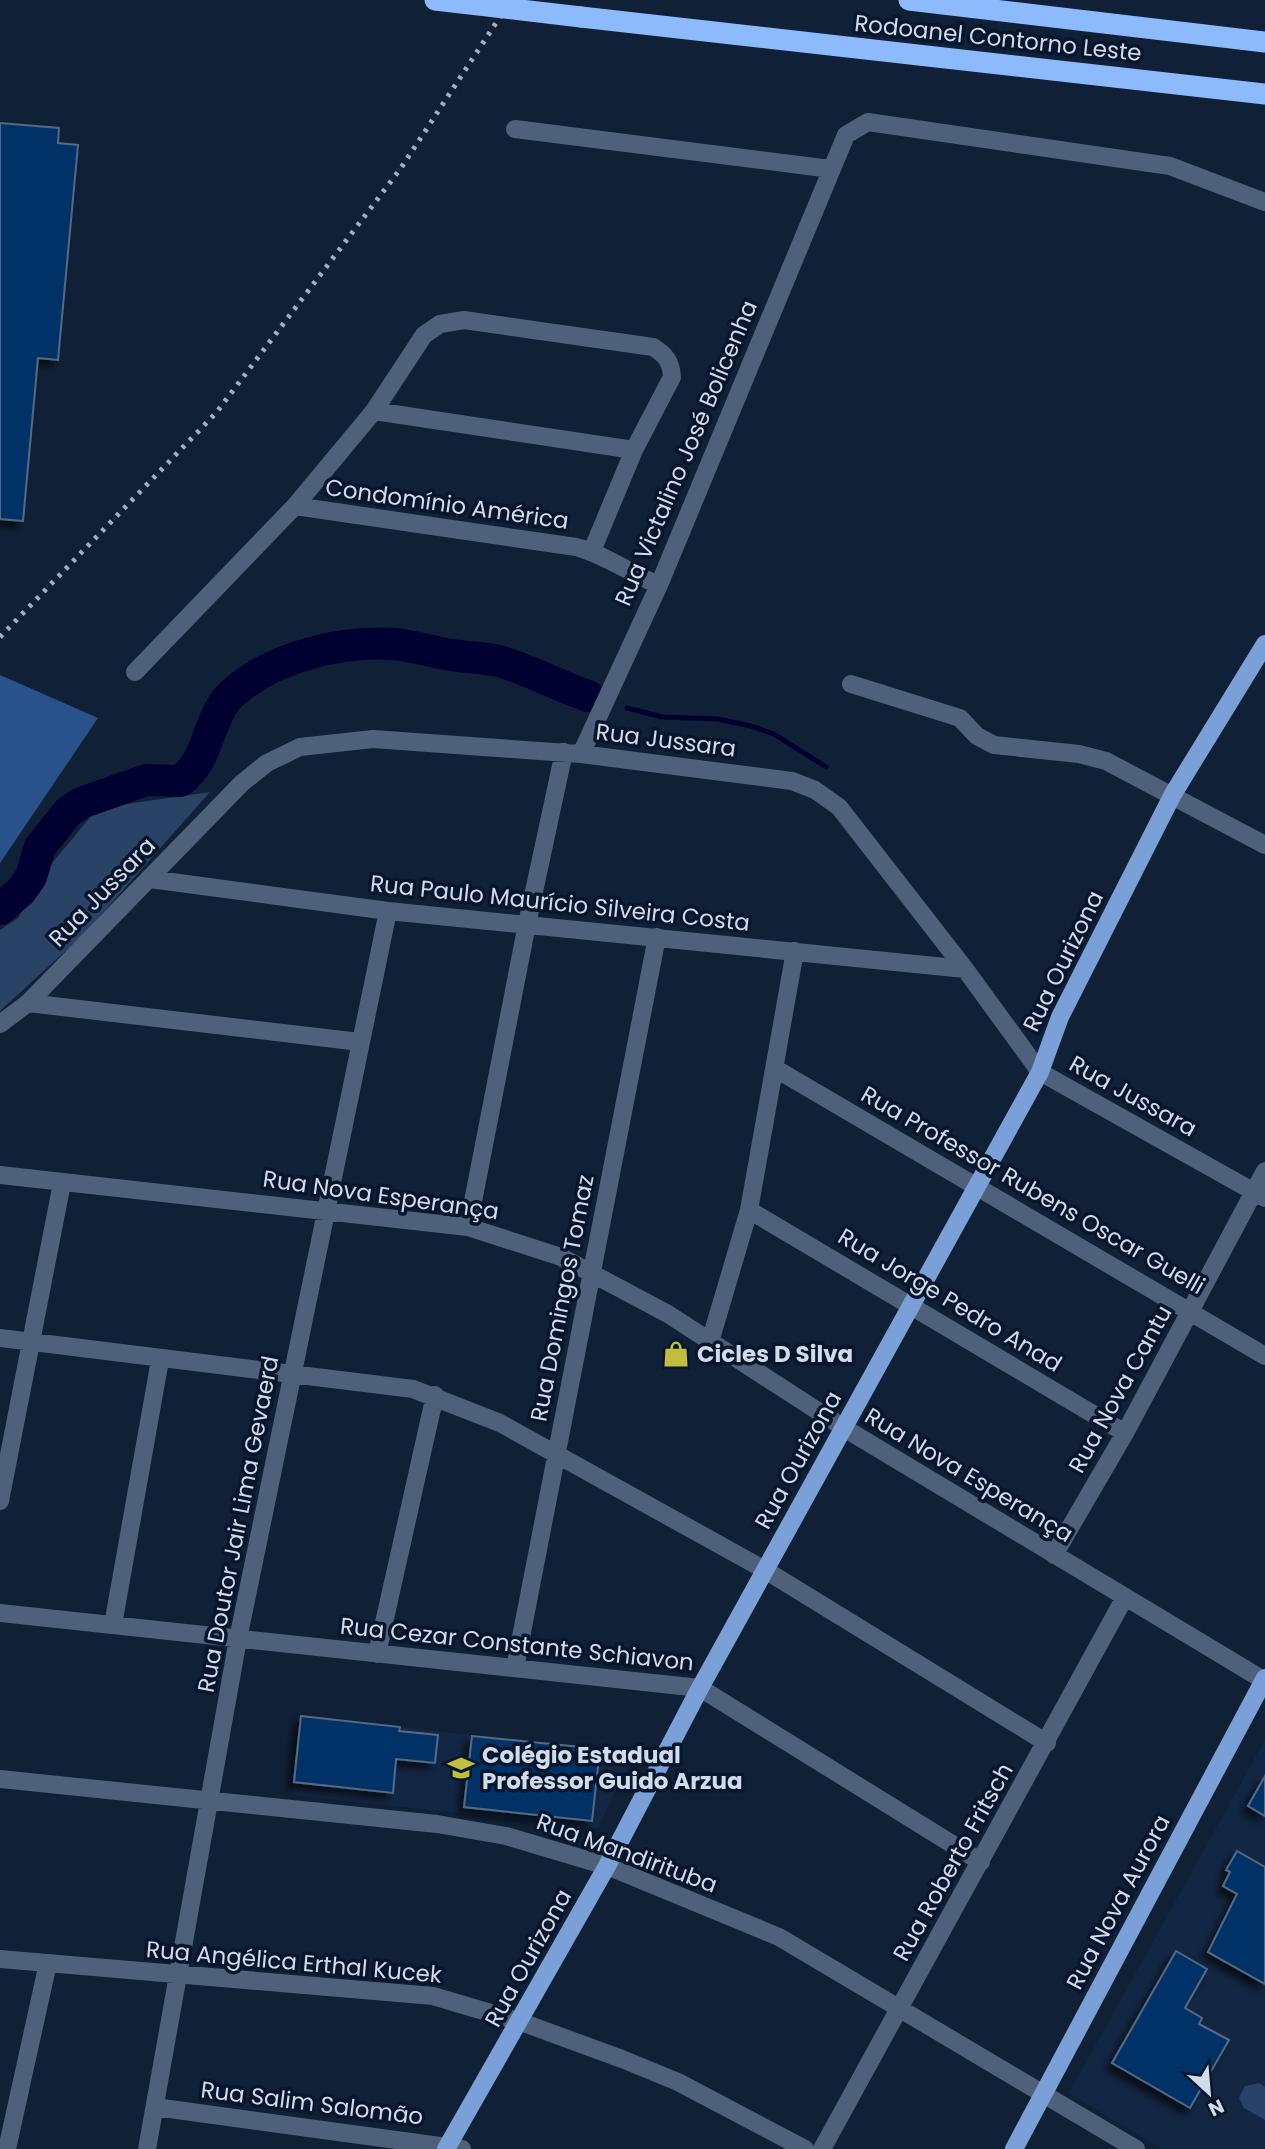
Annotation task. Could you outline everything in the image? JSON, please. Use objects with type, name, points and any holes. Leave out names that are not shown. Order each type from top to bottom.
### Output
[{"type":"highway","name":"Rodoanel Contorno Leste","points":[[434,0],[1265,94]]},
{"type":"highway","name":"Rodoanel Contorno Leste","points":[[909,0],[1265,42]]},
{"type":"main road","name":"Rua Ourizona","points":[[452,2148],[607,1866],[700,1688],[914,1306],[1040,1072],[1059,1017],[1173,794],[1265,644]]},
{"type":"main road","name":"Rua Nova Aurora","points":[[1014,2149],[1265,1680]]},
{"type":"street","name":"Rua Victalino José Bolicenha","points":[[468,1227],[527,924],[573,753],[659,585],[846,135],[868,122],[1170,166],[1265,202]]},
{"type":"street","points":[[515,129],[831,169]]},
{"type":"street","name":"Condomínio América","points":[[135,672],[295,506],[374,411],[425,335],[440,324],[464,320],[653,347],[663,353],[671,365],[672,377],[634,450],[592,551]]},
{"type":"street","points":[[374,411],[634,450]]},
{"type":"street","name":"Condomínio América","points":[[295,506],[592,551],[659,585]]},
{"type":"street","points":[[851,684],[960,718],[977,736],[994,745],[1079,754],[1106,761],[1173,794],[1265,845]]},
{"type":"street","name":"Rua Jussara","points":[[0,1024],[28,1003],[242,783],[267,764],[300,747],[373,740],[573,753],[792,781],[815,790],[839,807],[965,969],[1040,1072],[1259,1195]]},
{"type":"street","name":"Rua Paulo Maurício Silveira Costa","points":[[150,879],[388,911],[965,969]]},
{"type":"street","name":"Rua Doutor Jair Lima Gevaerd","points":[[147,2149],[238,1639],[388,911]]},
{"type":"street","name":"Rua Domingos Tomaz","points":[[515,1668],[657,937]]},
{"type":"street","points":[[710,1342],[749,1210],[795,951]]},
{"type":"street","points":[[28,1003],[360,1042]]},
{"type":"street","name":"Rua Professor Rubens Oscar Guelli","points":[[776,1069],[1265,1356]]},
{"type":"street","name":"Rua Nova Cantu","points":[[1054,1555],[1259,1195],[1265,1171]]},
{"type":"street","name":"Rua Nova Esperança","points":[[0,1175],[468,1227],[561,1257],[668,1314],[844,1428],[1265,1680]]},
{"type":"street","points":[[0,1501],[62,1183]]},
{"type":"street","name":"Rua Jorge Pedro Anad","points":[[749,1210],[1125,1433]]},
{"type":"street","points":[[0,1338],[160,1360],[413,1389],[435,1395],[500,1423],[765,1570],[1047,1743]]},
{"type":"street","points":[[113,1625],[160,1360]]},
{"type":"street","points":[[377,1654],[435,1395]]},
{"type":"street","name":"Rua Roberto Fritsch","points":[[822,2149],[1125,1597]]},
{"type":"street","name":"Rua Cezar Constante Schiavon","points":[[0,1614],[700,1688],[981,1862]]},
{"type":"street","name":"Rua Mandirituba","points":[[0,1779],[209,1798],[438,1824],[506,1836],[607,1866],[779,1937],[1136,2149]]},
{"type":"street","name":"Rua Angélica Erthal Kucek","points":[[0,1959],[433,1996],[521,2022],[678,2082],[805,2149]]},
{"type":"street","points":[[7,2149],[48,1963]]},
{"type":"street","name":"Rua Salim Salomão","points":[[155,2107],[452,2148]]},
{"type":"shaded area","points":[[0,675],[98,718],[0,863]]},
{"type":"shaded area","points":[[210,792],[85,933],[0,1011],[0,930],[18,918],[52,863],[98,808]]},
{"type":"shaded area","name":"Colégio Estadual Professor Guido Arzua","points":[[301,1716],[634,1753],[598,1828],[292,1795]]},
{"type":"shaded area","points":[[1265,1740],[1265,2149],[1161,2149],[1069,2093]]},
{"type":"shaded area","points":[[1259,2083],[1265,2087],[1265,2120],[1244,2108],[1239,2098],[1245,2086]]},
{"type":"building","points":[[0,123],[59,128],[58,143],[78,145],[58,360],[38,358],[23,521],[0,519]]},
{"type":"building","points":[[301,1716],[400,1727],[399,1731],[438,1735],[435,1763],[396,1759],[393,1793],[294,1782]]},
{"type":"building","points":[[472,1736],[600,1749],[592,1821],[464,1807]]},
{"type":"building","points":[[1265,1776],[1265,1816],[1248,1806]]},
{"type":"building","points":[[1237,1851],[1265,1867],[1265,1984],[1208,1952],[1237,1894],[1223,1886],[1230,1872],[1226,1870]]},
{"type":"building","points":[[1176,1951],[1207,1969],[1185,2008],[1202,2018],[1199,2024],[1229,2040],[1190,2108],[1112,2063]]},
{"type":"waterway","points":[[0,909],[21,891],[31,877],[40,847],[68,812],[81,803],[146,780],[180,781],[198,761],[225,701],[250,679],[289,660],[331,648],[394,644],[499,661],[588,696]]},
{"type":"waterway","points":[[627,708],[662,717],[718,719],[751,726],[774,734],[826,767]]},
{"type":"railway","points":[[0,637],[216,413],[401,168],[511,0]]},
{"type":"place","name":"Cicles D Silva","points":[[676,1354]]},
{"type":"place","name":"Colégio Estadual Professor Guido Arzua","points":[[461,1768]]}]
